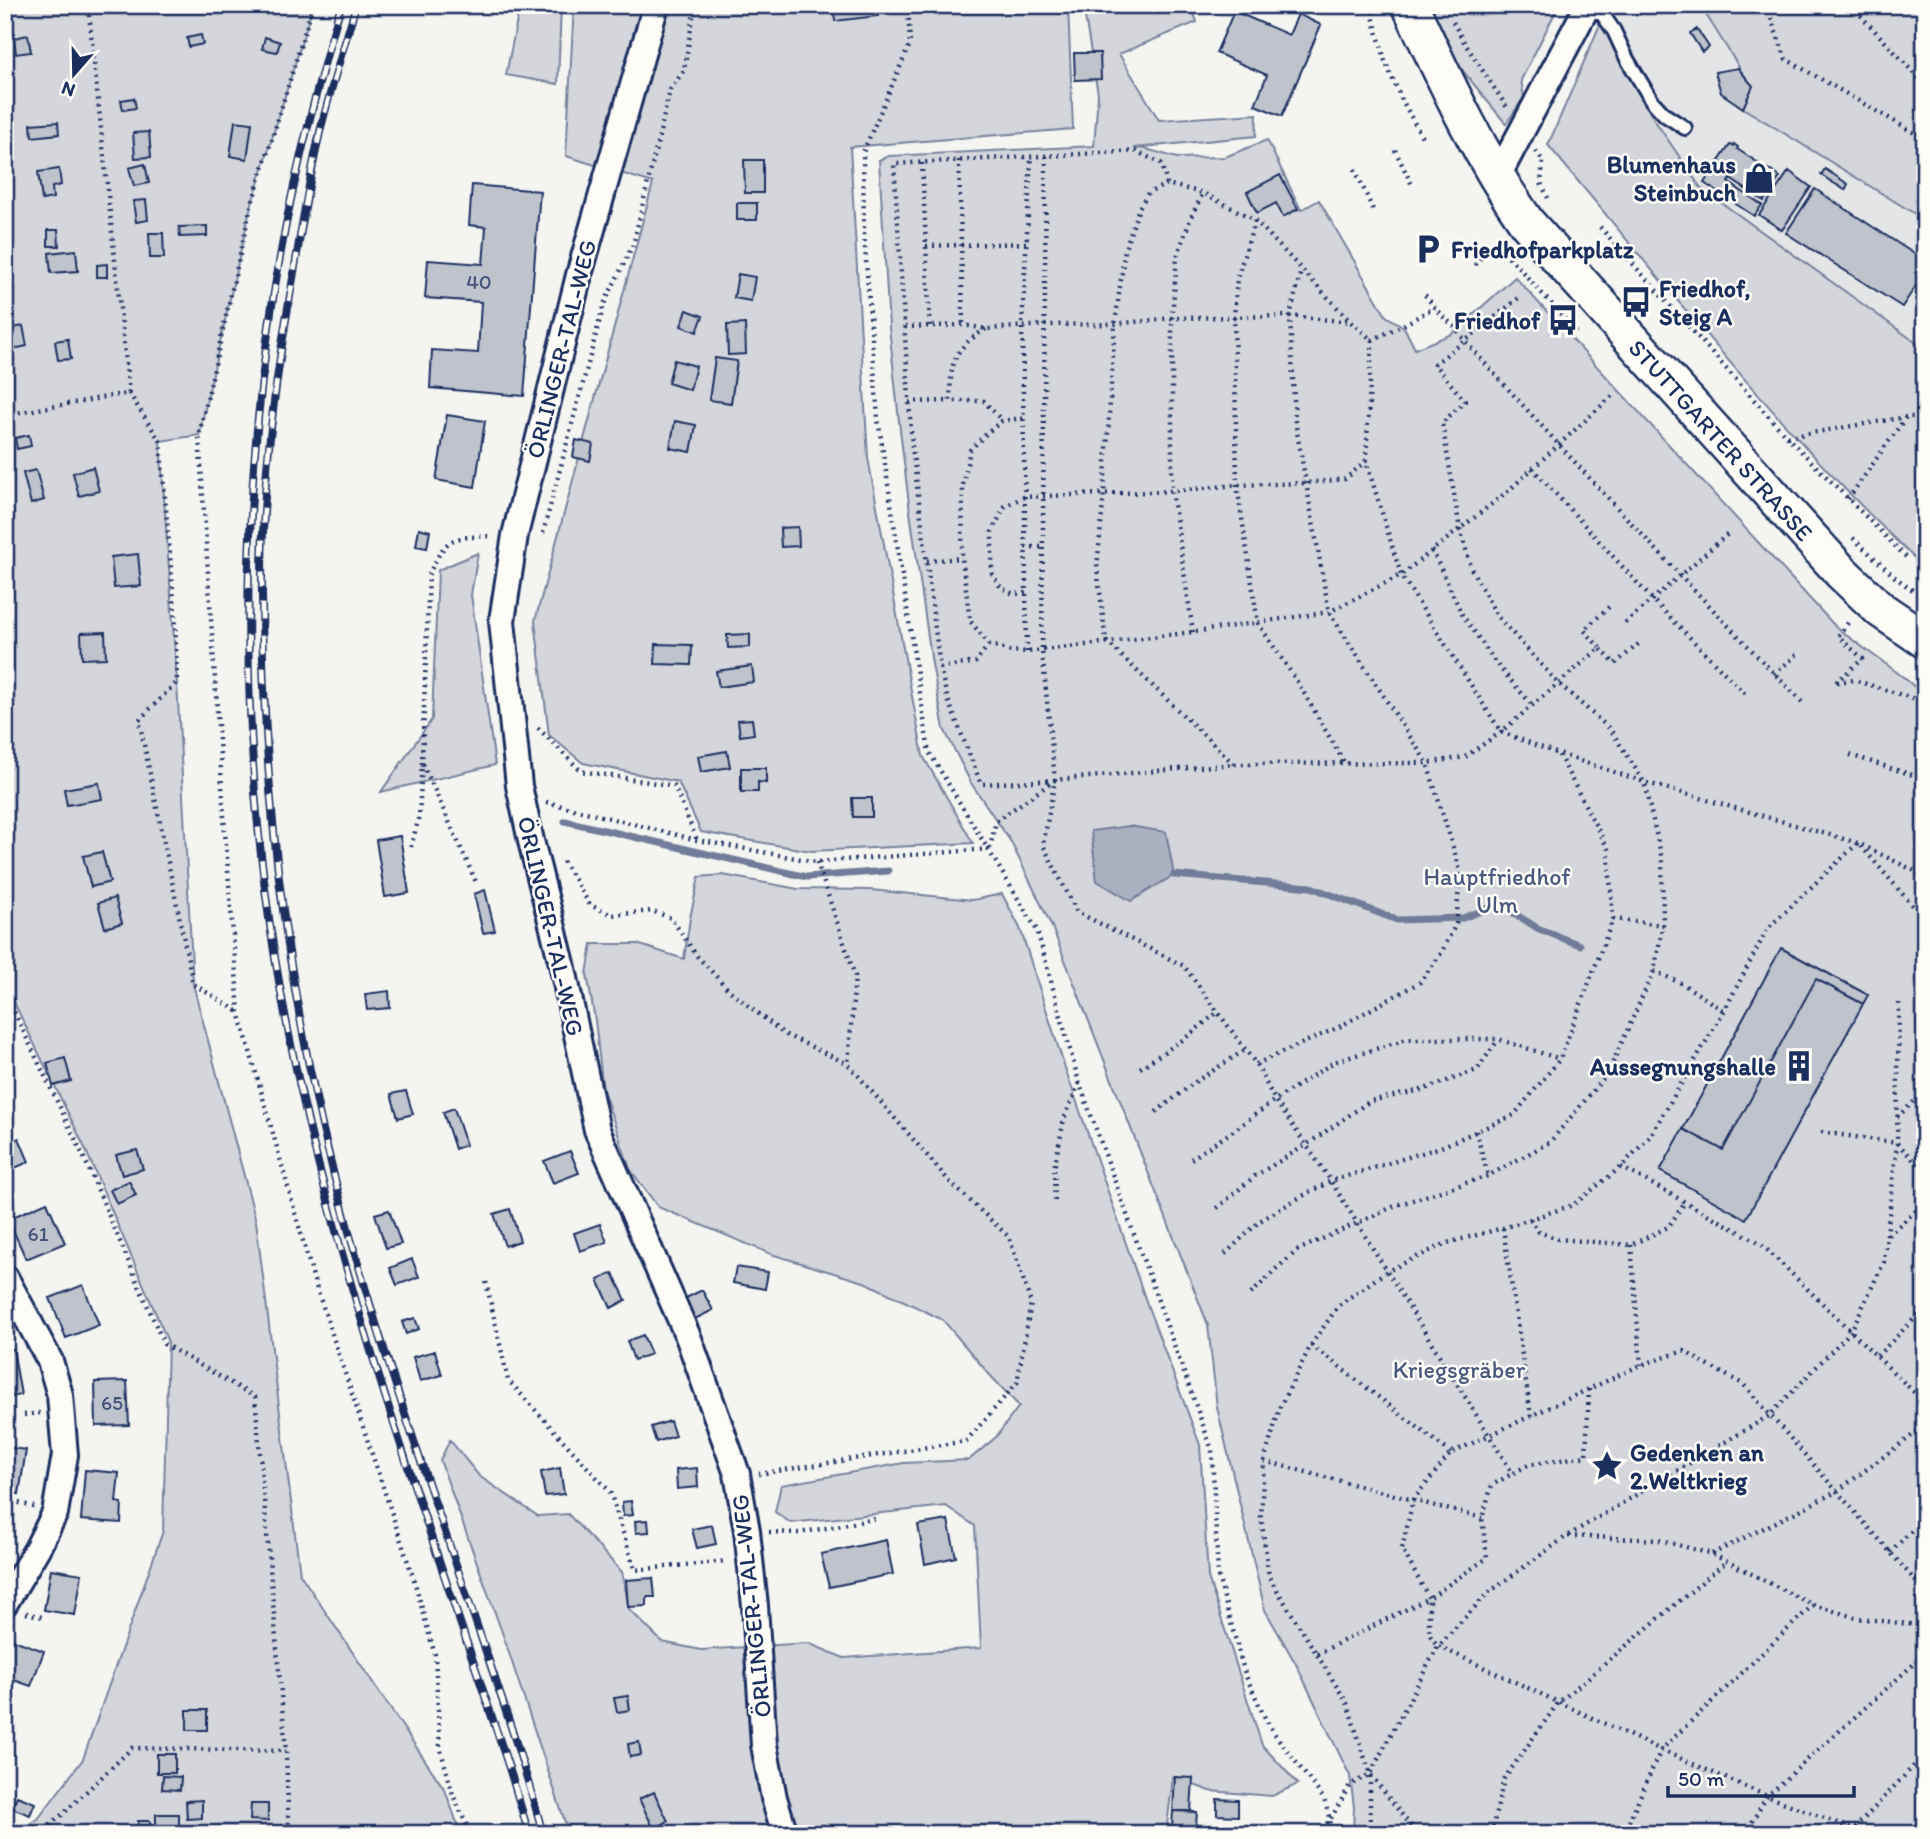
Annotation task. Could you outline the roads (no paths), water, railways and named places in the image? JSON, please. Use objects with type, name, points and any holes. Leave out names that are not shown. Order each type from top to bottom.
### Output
[{"type":"main road","name":"STUTTGARTER STRASSE","points":[[1410,5],[1464,118],[1497,178],[1527,223],[1823,553],[1867,598],[1925,640]]},
{"type":"street","name":"ÖRLINGER-TAL-WEG","points":[[656,5],[579,275],[515,535],[502,621],[519,786],[562,964],[597,1130],[689,1339],[737,1474],[747,1531],[755,1606],[764,1745],[774,1798],[785,1834]]},
{"type":"street","points":[[1497,178],[1588,6]]},
{"type":"street","points":[[5,1277],[50,1361],[61,1403],[65,1455],[55,1513],[5,1603]]},
{"type":"lane","points":[[1588,6],[1603,15],[1614,31],[1626,59],[1652,101],[1665,115],[1685,128]]},
{"type":"water","points":[[1129,826],[1166,832],[1174,875],[1131,901],[1097,881],[1091,831]]},
{"type":"waterway","points":[[565,821],[807,877],[888,871]]},
{"type":"waterway","points":[[1174,875],[1311,887],[1397,920],[1463,918],[1499,904],[1539,929],[1580,945]]},
{"type":"railway","points":[[341,5],[291,199],[272,305],[259,413],[251,521],[248,629],[251,738],[260,846],[274,953],[294,1059],[338,1240],[392,1419],[529,1834]]},
{"type":"railway","points":[[356,5],[328,100],[312,171],[285,326],[270,435],[262,580],[263,663],[274,828],[295,991],[310,1072],[349,1232],[394,1381],[508,1719],[543,1834]]},
{"type":"place","name":"Blumenhaus Steinbuch","points":[[1759,178]]},
{"type":"place","name":"Friedhofparkplatz","points":[[1428,249]]},
{"type":"place","name":"Friedhof, Steig A","points":[[1636,302]]},
{"type":"place","name":"Friedhof","points":[[1563,320]]},
{"type":"place","name":"Aussegnungshalle","points":[[1799,1066]]},
{"type":"place","name":"Gedenken an 2.Weltkrieg","points":[[1607,1466]]},
{"type":"park label","name":"Hauptfriedhof Ulm","points":[[1497,890]]},
{"type":"park label","name":"Kriegsgräber","points":[[1459,1369]]}]
